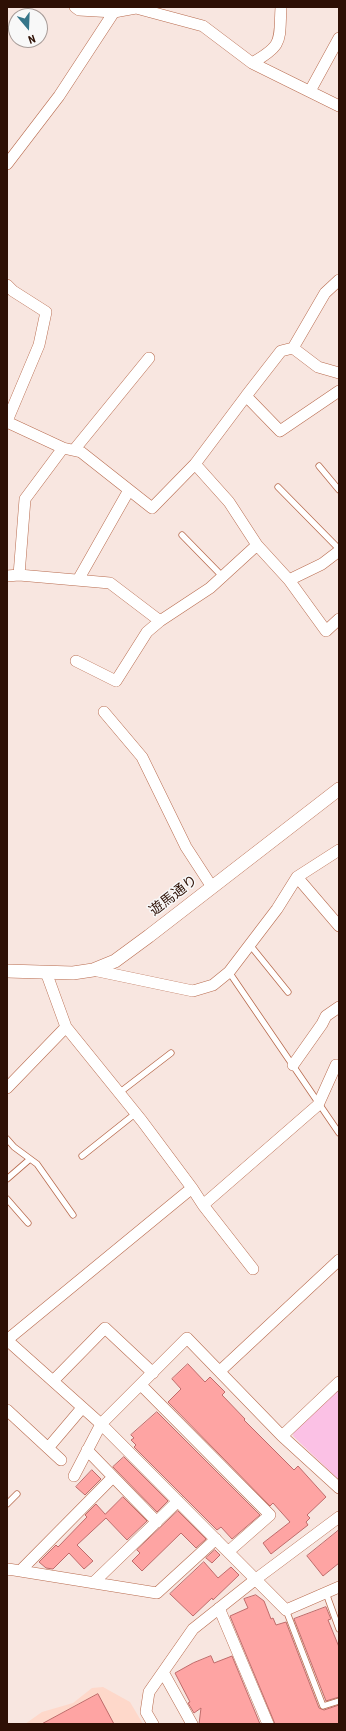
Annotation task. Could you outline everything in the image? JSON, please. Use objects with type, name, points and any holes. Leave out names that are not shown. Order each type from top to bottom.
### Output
[{"type":"street","points":[[75,7],[79,10],[114,12],[136,8],[203,26],[252,63],[339,106]]},
{"type":"street","points":[[252,63],[275,48],[280,40],[281,7]]},
{"type":"street","points":[[7,164],[59,96],[114,12]]},
{"type":"street","points":[[310,91],[339,38]]},
{"type":"street","points":[[7,285],[12,291],[46,312],[39,345],[7,422],[68,449],[81,452],[152,508],[195,464],[281,351],[293,348],[325,293],[339,280]]},
{"type":"street","points":[[293,348],[318,367],[339,373]]},
{"type":"street","points":[[19,575],[25,499],[149,358]]},
{"type":"street","points":[[246,396],[280,431],[339,391]]},
{"type":"street","points":[[195,464],[229,502],[257,544],[289,580],[326,631],[339,619]]},
{"type":"street","points":[[78,580],[129,490]]},
{"type":"street","points":[[76,661],[116,681],[146,632],[210,588],[257,544]]},
{"type":"street","points":[[289,580],[322,564],[339,550]]},
{"type":"street","points":[[7,576],[19,575],[110,583],[160,621]]},
{"type":"street","points":[[104,712],[142,757],[186,847],[212,887]]},
{"type":"street","name":"遊馬通り","points":[[7,971],[73,973],[93,970],[115,961],[339,789]]},
{"type":"street","points":[[93,970],[193,991],[213,985],[229,972],[250,945],[277,909],[297,877],[339,850]]},
{"type":"street","points":[[297,877],[339,926]]},
{"type":"street","points":[[46,972],[66,1027],[136,1114],[192,1188],[203,1205],[253,1269]]},
{"type":"street","points":[[292,1066],[326,1016],[339,1007]]},
{"type":"street","points":[[7,1088],[66,1027]]},
{"type":"street","points":[[203,1205],[319,1104],[336,1065],[339,1065]]},
{"type":"street","points":[[192,1188],[7,1340],[101,1424],[286,1610],[339,1587]]},
{"type":"street","points":[[220,1371],[339,1260]]},
{"type":"street","points":[[53,1382],[105,1328],[153,1373]]},
{"type":"street","points":[[74,1476],[101,1424],[187,1338],[282,1436],[339,1488]]},
{"type":"street","points":[[282,1436],[339,1382]]},
{"type":"street","points":[[141,1385],[270,1515],[229,1551]]},
{"type":"street","points":[[48,1448],[82,1408]]},
{"type":"street","points":[[7,1410],[61,1460]]},
{"type":"street","points":[[88,1450],[157,1522]]},
{"type":"street","points":[[20,1571],[113,1477]]},
{"type":"street","points":[[93,1583],[178,1501]]},
{"type":"street","points":[[152,1724],[146,1712],[149,1692],[193,1629],[256,1579],[339,1517]]},
{"type":"street","points":[[7,1568],[157,1593],[216,1539]]},
{"type":"street","points":[[219,1608],[268,1724]]},
{"type":"street","points":[[163,1672],[192,1724]]},
{"type":"lane","points":[[319,466],[339,490]]},
{"type":"lane","points":[[278,487],[339,550]]},
{"type":"lane","points":[[182,535],[222,576]]},
{"type":"lane","points":[[250,945],[288,992]]},
{"type":"lane","points":[[229,972],[339,1133]]},
{"type":"lane","points":[[119,1093],[171,1053]]},
{"type":"lane","points":[[82,1156],[136,1114]]},
{"type":"lane","points":[[7,1139],[14,1147],[37,1164],[73,1215]]},
{"type":"lane","points":[[7,1179],[30,1159]]},
{"type":"lane","points":[[7,1199],[28,1223]]},
{"type":"lane","points":[[7,1504],[17,1494]]},
{"type":"lane","points":[[326,1593],[339,1629]]},
{"type":"lane","points":[[286,1610],[323,1706],[339,1701]]},
{"type":"shaded area","points":[[339,1389],[339,1480],[293,1436],[294,1431]]},
{"type":"shaded area","points":[[103,1687],[130,1702],[143,1724],[25,1724],[42,1712],[73,1703],[92,1688]]},
{"type":"building","points":[[188,1364],[205,1382],[210,1377],[225,1392],[222,1395],[245,1419],[244,1420],[294,1470],[298,1466],[326,1497],[307,1515],[310,1518],[306,1522],[308,1525],[271,1554],[263,1543],[290,1522],[273,1503],[270,1506],[168,1402],[181,1389],[172,1379]]},
{"type":"building","points":[[157,1412],[260,1515],[232,1539],[221,1527],[217,1530],[134,1447],[136,1445],[131,1440],[134,1438],[131,1435]]},
{"type":"building","points":[[124,1457],[168,1501],[157,1512],[113,1467]]},
{"type":"building","points":[[92,1470],[101,1479],[85,1495],[76,1487]]},
{"type":"building","points":[[123,1497],[147,1521],[127,1540],[106,1518],[77,1545],[93,1561],[84,1569],[69,1553],[53,1569],[46,1568],[39,1562],[56,1545],[58,1547],[87,1517],[85,1515],[96,1504],[105,1514]]},
{"type":"building","points":[[178,1511],[206,1539],[196,1548],[181,1533],[142,1571],[132,1561],[140,1553],[137,1550]]},
{"type":"building","points":[[339,1530],[339,1563],[323,1576],[307,1556]]},
{"type":"building","points":[[215,1550],[220,1555],[212,1563],[206,1558]]},
{"type":"building","points":[[204,1562],[218,1578],[231,1567],[239,1575],[213,1600],[212,1598],[193,1616],[170,1594]]},
{"type":"building","points":[[256,1595],[264,1601],[271,1619],[273,1618],[276,1625],[286,1622],[319,1708],[324,1710],[339,1705],[339,1724],[275,1724],[230,1616],[248,1608],[244,1599]]},
{"type":"building","points":[[326,1607],[331,1619],[328,1620],[339,1647],[339,1697],[326,1701],[294,1619]]},
{"type":"building","points":[[211,1656],[214,1663],[232,1656],[260,1724],[199,1724],[201,1708],[194,1713],[175,1673],[193,1663]]},
{"type":"building","points":[[98,1694],[114,1724],[42,1724]]}]
